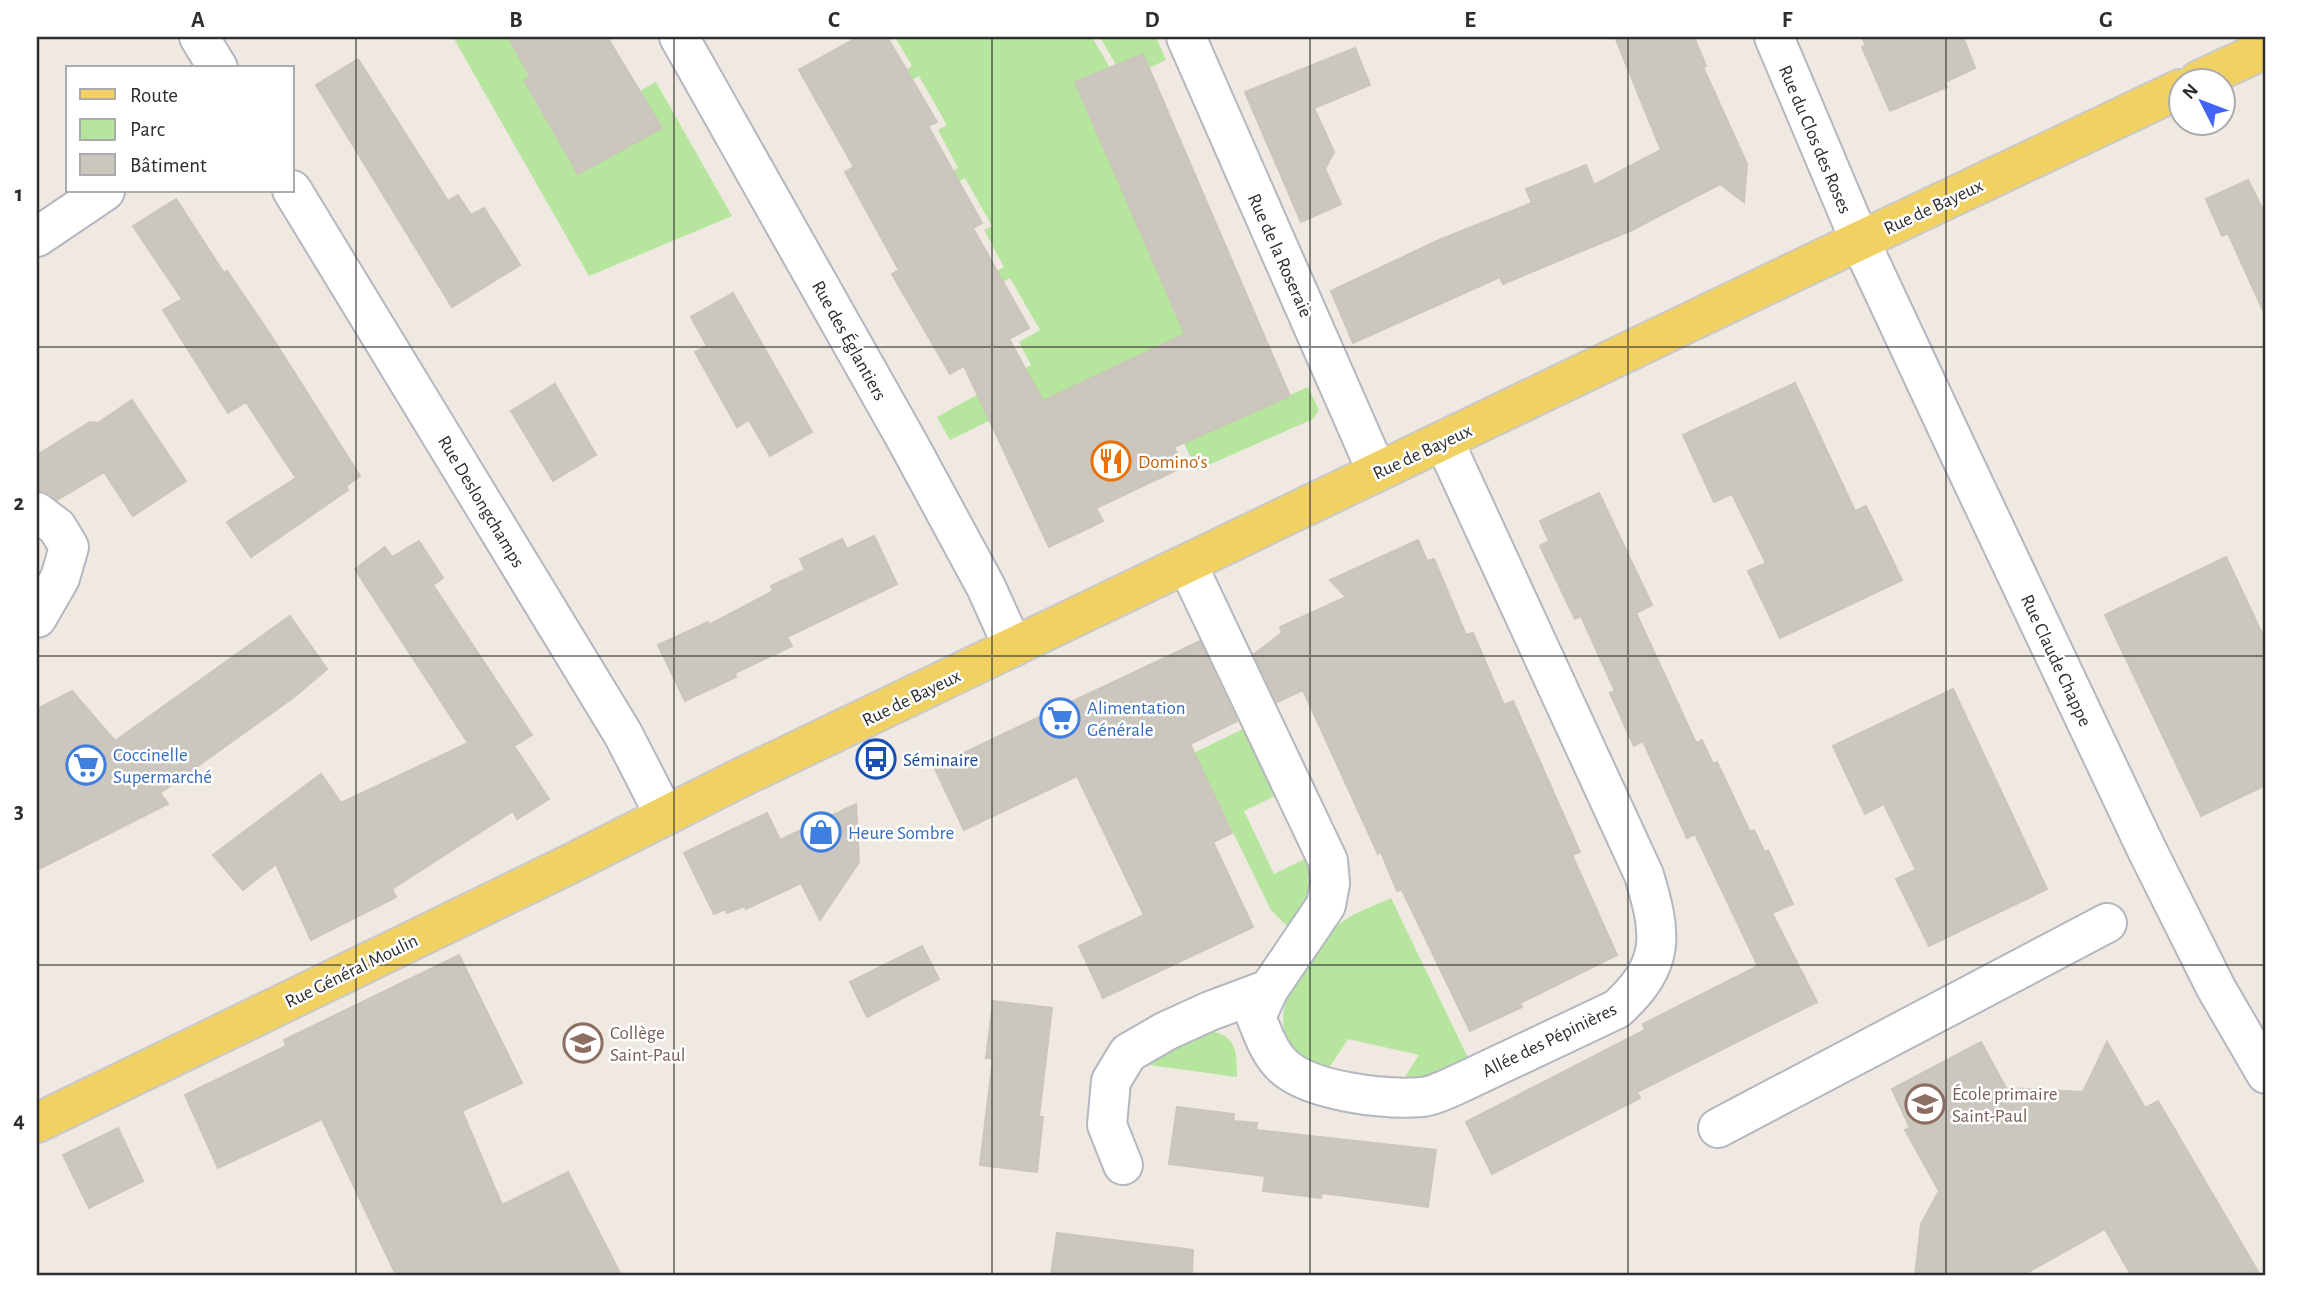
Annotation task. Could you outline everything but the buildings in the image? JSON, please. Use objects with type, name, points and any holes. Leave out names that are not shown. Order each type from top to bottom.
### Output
[{"type":"main road","points":[[2229,66],[2266,49]]},
{"type":"main road","name":"Rue de Bayeux","points":[[665,816],[2166,96]]},
{"type":"main road","name":"Rue Général Moulin","points":[[37,1123],[665,816]]},
{"type":"street","points":[[199,37],[217,66]]},
{"type":"street","name":"Rue des Églantiers","points":[[679,37],[907,441],[986,587],[1013,647]]},
{"type":"street","name":"Rue de la Roseraie","points":[[1186,37],[1377,472]]},
{"type":"street","name":"Rue du Clos des Roses","points":[[1774,37],[1860,241]]},
{"type":"street","points":[[37,237],[104,192]]},
{"type":"street","name":"Rue Deslongchamps","points":[[293,192],[623,734],[665,816]]},
{"type":"street","name":"Rue Claude Chappe","points":[[1860,241],[2147,850],[2216,988],[2266,1074]]},
{"type":"street","name":"Allée des Pépinières","points":[[1187,564],[1328,861],[1330,883],[1326,905],[1269,989],[1256,1017],[1266,1043],[1282,1066],[1307,1081],[1348,1093],[1426,1097],[1617,1009],[1636,991],[1651,969],[1656,946],[1656,915],[1644,875],[1444,441]]},
{"type":"street","points":[[37,512],[57,527],[69,547],[60,579],[37,618]]},
{"type":"street","points":[[1718,1128],[2107,923]]},
{"type":"street","points":[[1124,1165],[1107,1125],[1111,1081],[1128,1053],[1209,1011],[1269,989]]},
{"type":"green space","points":[[453,37],[508,37],[530,76],[524,80],[542,114],[556,107],[558,140],[578,174],[661,128],[640,91],[656,82],[732,216],[589,276]]},
{"type":"green space","points":[[895,37],[1092,37],[1110,68],[1075,82],[1224,424],[1308,387],[1319,410],[1313,419],[1197,470],[1141,355],[1018,413],[1015,408],[950,440],[937,417],[1031,365],[1019,342],[1040,330],[1010,278],[994,287],[988,276],[1004,267],[984,230],[992,226],[965,178],[947,187],[942,177],[958,168],[938,130],[947,125],[919,76],[904,84],[899,74],[912,66]]},
{"type":"green space","points":[[1100,37],[1156,37],[1166,60],[1149,68],[1143,54],[1116,65]]},
{"type":"green space","points":[[1249,726],[1281,793],[1244,811],[1274,874],[1311,856],[1313,894],[1289,928],[1271,910],[1194,753]]},
{"type":"green space","points":[[1391,898],[1472,1066],[1399,1086],[1419,1055],[1348,1039],[1329,1068],[1303,1060],[1289,1044],[1284,1027],[1284,1008],[1290,989],[1312,953],[1338,925],[1356,913]]},
{"type":"green space","points":[[1205,1031],[1215,1032],[1229,1039],[1235,1051],[1237,1077],[1149,1065]]},
{"type":"place","name":"Domino's","points":[[1111,461]]},
{"type":"place","name":"Alimentation Générale","points":[[1060,718]]},
{"type":"place","name":"Séminaire","points":[[876,759]]},
{"type":"place","name":"Coccinelle Supermarché","points":[[86,765]]},
{"type":"place","name":"Heure Sombre","points":[[821,832]]},
{"type":"place","name":"Collège Saint-Paul","points":[[583,1043]]},
{"type":"place","name":"École primaire Saint-Paul","points":[[1925,1104]]}]
